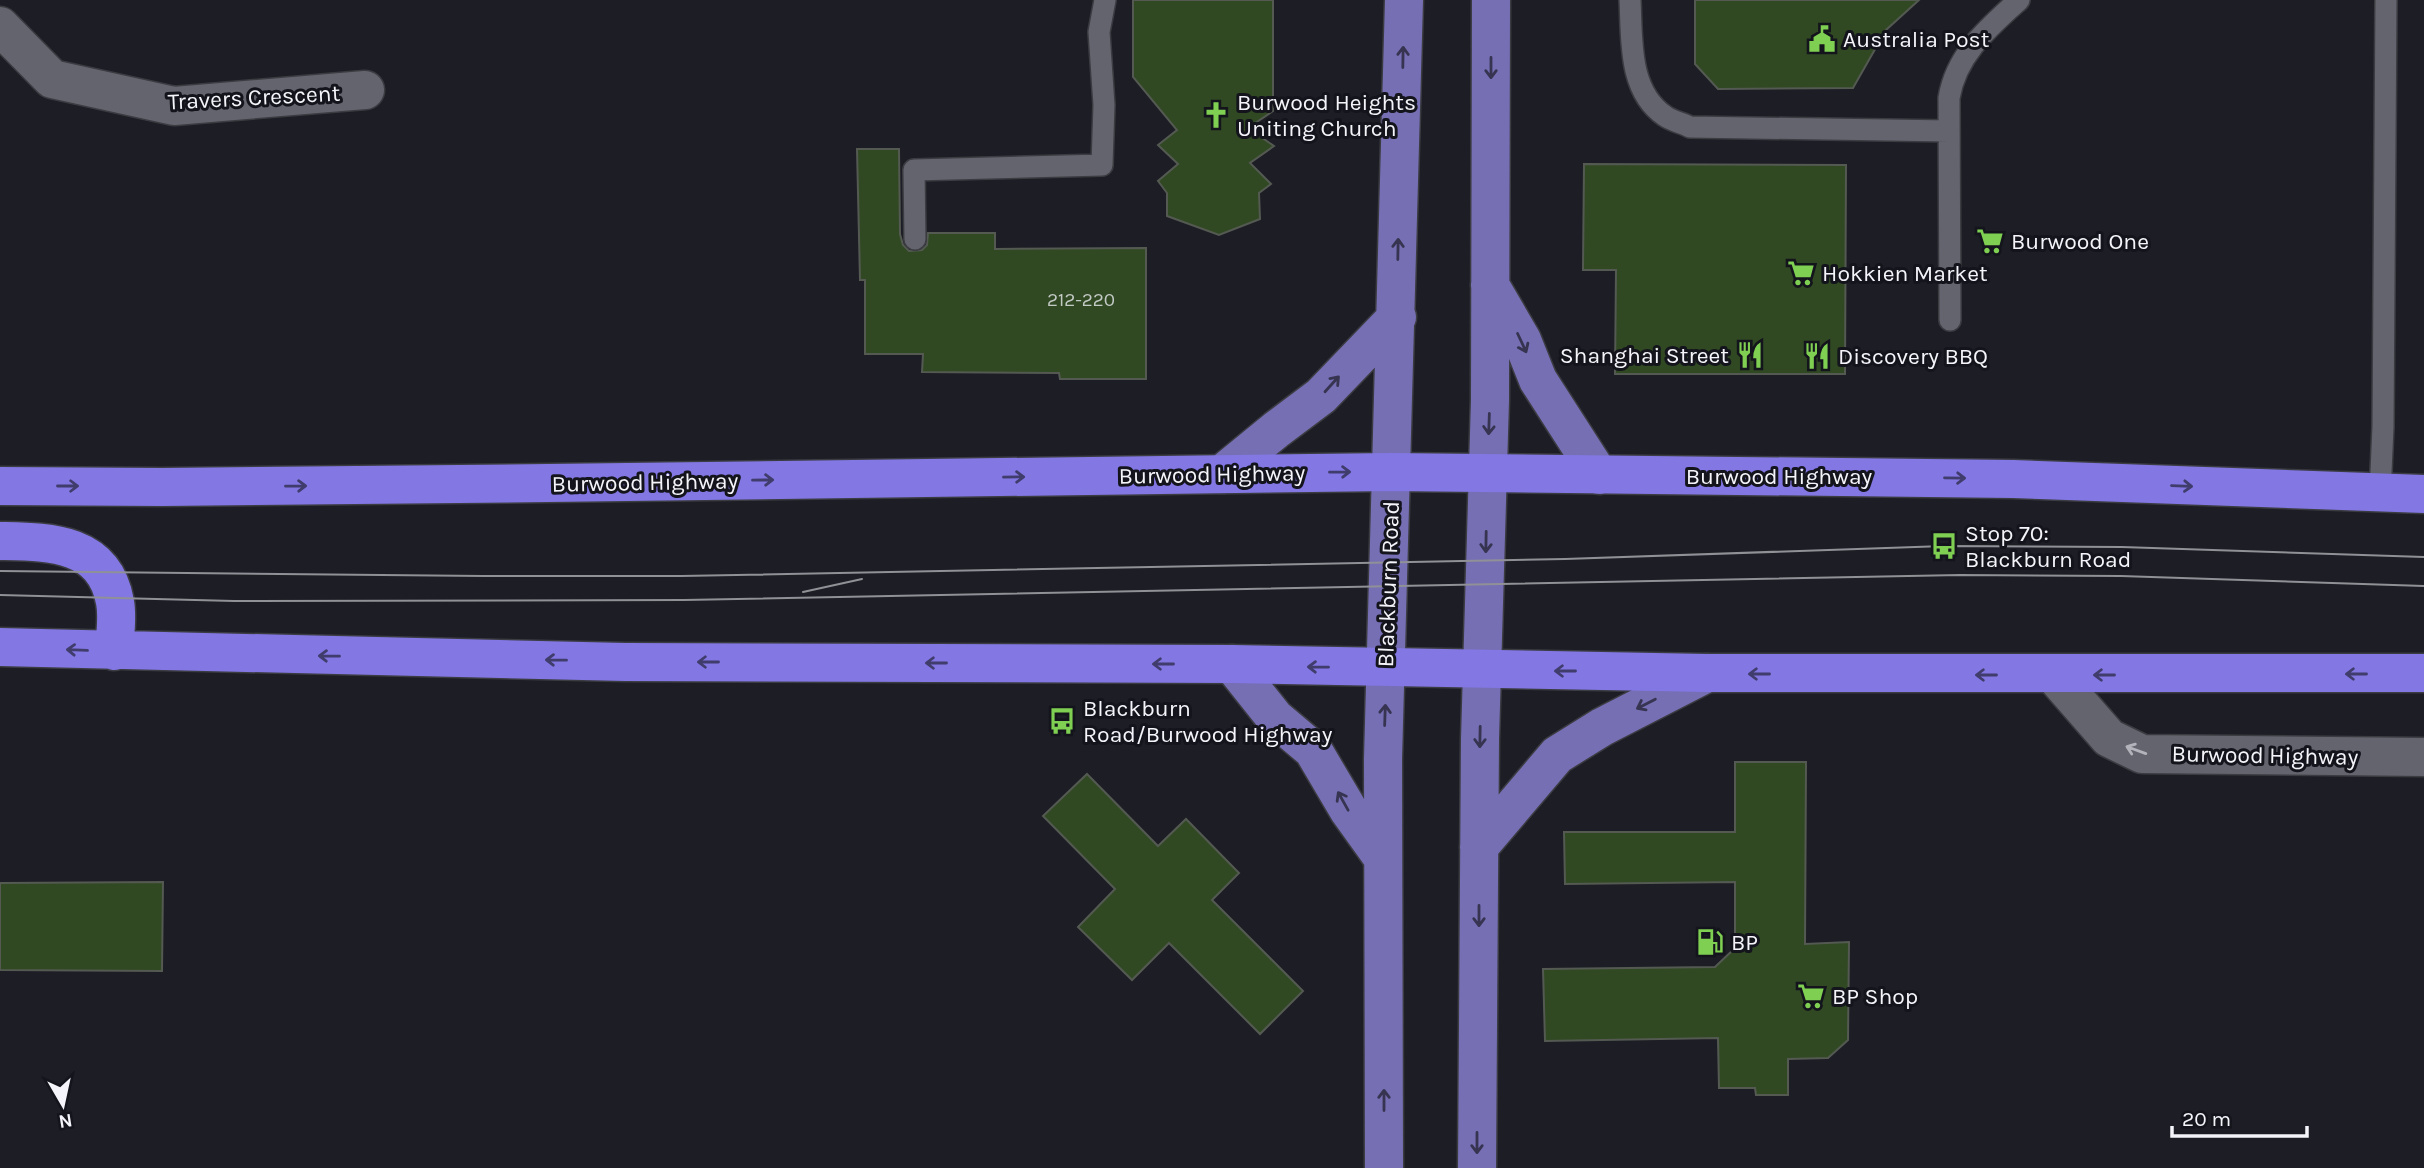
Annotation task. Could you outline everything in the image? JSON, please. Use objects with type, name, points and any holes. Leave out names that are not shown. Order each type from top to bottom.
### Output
[{"type":"highway","name":"Burwood Highway","points":[[0,485],[204,486],[1391,472],[2013,479],[2424,494]]},
{"type":"highway","points":[[0,541],[60,544],[77,549],[88,557],[106,578],[115,600],[114,651]]},
{"type":"highway","points":[[0,647],[625,662],[1232,664],[1707,673],[2424,673]]},
{"type":"main road","name":"Blackburn Road","points":[[1384,1168],[1385,964],[1382,857],[1404,0]]},
{"type":"main road","points":[[1477,1168],[1481,669],[1490,400],[1491,0]]},
{"type":"main road","points":[[1489,283],[1521,340],[1538,380],[1599,475]]},
{"type":"main road","points":[[1222,474],[1321,396],[1396,317]]},
{"type":"main road","points":[[1232,664],[1275,718],[1313,750],[1349,811],[1382,857]]},
{"type":"main road","points":[[1479,847],[1557,755],[1602,727],[1707,673]]},
{"type":"street","name":"Travers Crescent","points":[[0,26],[52,79],[174,106],[365,90]]},
{"type":"street","name":"Burwood Highway","points":[[2054,675],[2109,738],[2142,754],[2424,757]]},
{"type":"lane","points":[[915,239],[914,170],[1102,165],[1104,106],[1099,32],[1105,0]]},
{"type":"lane","points":[[1630,0],[1633,57],[1640,86],[1654,107],[1666,117],[1690,127],[1949,131]]},
{"type":"lane","points":[[1950,320],[1949,98],[1952,82],[1970,47],[2019,0]]},
{"type":"lane","points":[[2380,494],[2384,428],[2386,0]]},
{"type":"building","name":"Burwood Heights Uniting Church","points":[[1133,0],[1273,0],[1273,111],[1248,128],[1274,146],[1250,163],[1271,184],[1259,193],[1260,219],[1219,235],[1167,216],[1167,193],[1158,181],[1178,164],[1158,145],[1177,130],[1133,77]]},
{"type":"building","points":[[1695,0],[1919,0],[1886,30],[1853,88],[1718,89],[1695,64]]},
{"type":"building","points":[[857,149],[899,149],[900,234],[903,245],[909,251],[922,250],[927,245],[928,233],[995,233],[995,249],[1146,248],[1146,379],[1060,379],[1059,373],[922,372],[923,354],[865,354],[865,280],[860,280]]},
{"type":"building","points":[[1584,164],[1846,165],[1845,374],[1615,374],[1616,270],[1583,270]]},
{"type":"building","points":[[1735,762],[1806,762],[1805,944],[1849,942],[1848,1040],[1828,1058],[1788,1059],[1788,1095],[1756,1095],[1755,1088],[1719,1088],[1718,1038],[1545,1041],[1543,969],[1715,967],[1735,948],[1735,882],[1565,884],[1564,832],[1735,832]]},
{"type":"building","points":[[1087,774],[1158,846],[1186,819],[1239,873],[1212,900],[1303,991],[1260,1034],[1169,943],[1132,980],[1078,927],[1115,889],[1043,816]]},
{"type":"building","points":[[163,882],[162,971],[0,970],[0,883]]},
{"type":"tram line","points":[[0,571],[681,576],[1565,559],[1944,546],[2122,547],[2424,557]]},
{"type":"tram line","points":[[0,595],[234,601],[684,600],[1960,575],[2121,576],[2424,586]]},
{"type":"tram line","points":[[803,592],[862,579]]},
{"type":"place","name":"Australia Post","points":[[1822,39]]},
{"type":"place","name":"Burwood Heights Uniting Church","points":[[1216,115]]},
{"type":"place","name":"Burwood One","points":[[1990,241]]},
{"type":"place","name":"Hokkien Market","points":[[1801,273]]},
{"type":"place","name":"Shanghai Street","points":[[1750,355]]},
{"type":"place","name":"Discovery BBQ","points":[[1817,356]]},
{"type":"place","name":"Stop 70: Blackburn Road","points":[[1944,546]]},
{"type":"place","name":"Blackburn Road/Burwood Highway","points":[[1062,721]]},
{"type":"place","name":"BP","points":[[1710,942]]},
{"type":"place","name":"BP Shop","points":[[1811,996]]}]
